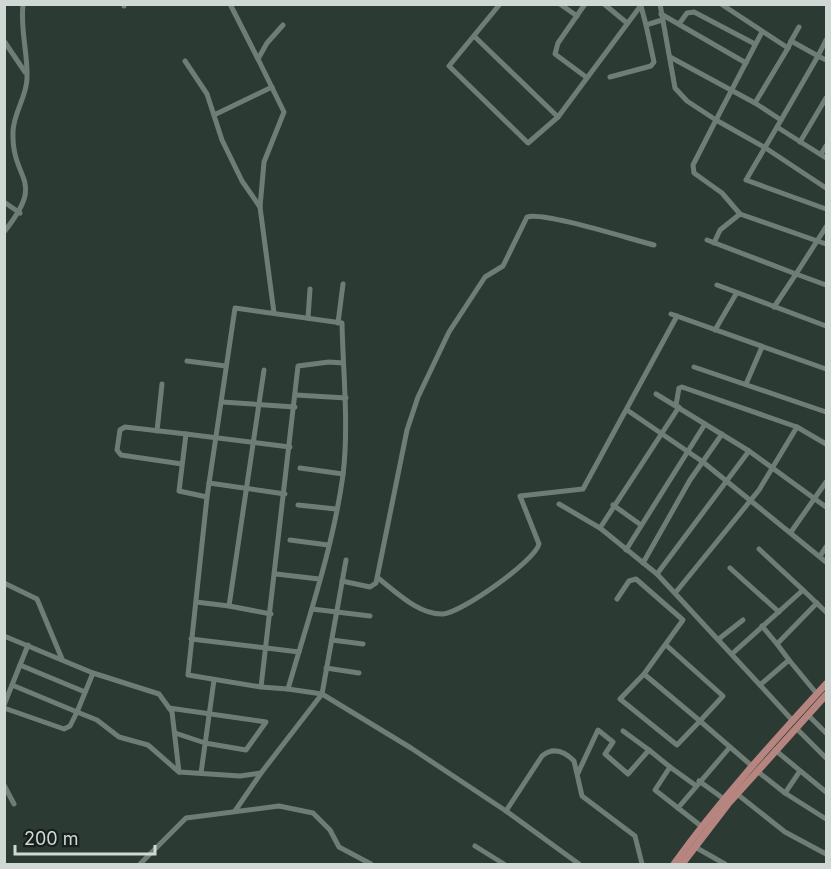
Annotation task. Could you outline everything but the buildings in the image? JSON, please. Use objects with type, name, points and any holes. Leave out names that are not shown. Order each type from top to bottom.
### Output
[{"type":"main road","points":[[682,864],[737,794],[754,768],[775,750],[826,684]]},
{"type":"main road","points":[[674,864],[724,799],[794,724],[808,716],[826,695]]},
{"type":"street","points":[[4,232],[20,213],[27,188],[15,156],[13,132],[28,75],[22,29],[23,4]]},
{"type":"street","points":[[230,4],[284,112],[264,162],[260,207],[274,313]]},
{"type":"street","points":[[500,4],[476,37],[449,66],[528,143],[558,117],[642,5]]},
{"type":"street","points":[[560,4],[577,16]]},
{"type":"street","points":[[585,4],[558,43],[555,54],[586,77]]},
{"type":"street","points":[[604,4],[627,23]]},
{"type":"street","points":[[660,4],[679,93],[716,120],[764,147],[826,188]]},
{"type":"street","points":[[722,4],[788,48]]},
{"type":"street","points":[[610,77],[653,64],[642,5]]},
{"type":"street","points":[[679,24],[690,12],[755,44]]},
{"type":"street","points":[[646,25],[662,17],[679,24],[746,63]]},
{"type":"street","points":[[258,59],[267,43],[282,25]]},
{"type":"street","points":[[755,103],[799,27]]},
{"type":"street","points":[[762,32],[693,169],[696,176],[731,201],[740,214],[826,244]]},
{"type":"street","points":[[476,37],[558,117]]},
{"type":"street","points":[[826,40],[819,56],[746,180],[826,209]]},
{"type":"street","points":[[4,41],[28,75]]},
{"type":"street","points":[[791,41],[826,60]]},
{"type":"street","points":[[670,57],[732,89],[781,120]]},
{"type":"street","points":[[185,62],[207,94],[222,140],[242,181],[260,207]]},
{"type":"street","points":[[214,115],[272,87]]},
{"type":"street","points":[[800,142],[826,98]]},
{"type":"street","points":[[777,127],[824,156],[826,147]]},
{"type":"street","points":[[4,202],[20,213]]},
{"type":"street","points":[[740,214],[720,230],[710,242],[826,285]]},
{"type":"street","points":[[342,581],[370,587],[378,578],[408,430],[418,398],[449,332],[485,277],[503,266],[527,217],[533,215],[552,219],[654,245]]},
{"type":"street","points":[[774,307],[826,227]]},
{"type":"street","points":[[338,323],[343,284]]},
{"type":"street","points":[[717,285],[826,326]]},
{"type":"street","points":[[308,318],[310,290]]},
{"type":"street","points":[[715,330],[736,294]]},
{"type":"street","points":[[288,689],[312,609],[343,474],[346,398],[342,323],[235,308],[222,402],[214,439],[188,675],[322,694],[411,748],[506,811],[579,864]]},
{"type":"street","points":[[378,578],[416,606],[441,614],[482,594],[531,558],[539,544],[520,496],[583,489],[627,410],[674,315],[826,369]]},
{"type":"street","points":[[747,384],[762,346]]},
{"type":"street","points":[[187,361],[226,366]]},
{"type":"street","points":[[261,687],[276,574],[298,366],[329,362],[343,363]]},
{"type":"street","points":[[694,367],[826,412]]},
{"type":"street","points":[[229,606],[264,370]]},
{"type":"street","points":[[157,431],[162,384]]},
{"type":"street","points":[[600,528],[613,505],[663,434],[678,406],[679,388],[682,387],[797,427],[826,444]]},
{"type":"street","points":[[656,394],[774,468],[826,507]]},
{"type":"street","points":[[296,395],[346,398]]},
{"type":"street","points":[[222,402],[294,407]]},
{"type":"street","points":[[627,410],[703,462],[826,562]]},
{"type":"street","points":[[626,550],[705,424]]},
{"type":"street","points":[[676,592],[751,500],[774,468],[797,427]]},
{"type":"street","points":[[182,464],[121,455],[117,450],[122,428],[290,447]]},
{"type":"street","points":[[186,434],[179,491],[207,497]]},
{"type":"street","points":[[643,563],[722,434]]},
{"type":"street","points":[[657,574],[748,451]]},
{"type":"street","points":[[300,468],[343,474]]},
{"type":"street","points":[[791,532],[826,482]]},
{"type":"street","points":[[209,483],[285,494]]},
{"type":"street","points":[[560,504],[600,528],[676,592],[720,638],[826,758]]},
{"type":"street","points":[[298,505],[336,509]]},
{"type":"street","points":[[613,505],[641,525]]},
{"type":"street","points":[[290,540],[328,545]]},
{"type":"street","points":[[820,556],[826,546]]},
{"type":"street","points":[[759,549],[826,612]]},
{"type":"street","points":[[235,811],[261,773],[322,694],[346,560]]},
{"type":"street","points":[[730,568],[779,612]]},
{"type":"street","points":[[276,574],[319,579]]},
{"type":"street","points":[[617,599],[633,579],[657,596],[683,620],[644,674],[620,699],[676,746],[723,696],[666,645]]},
{"type":"street","points":[[4,582],[37,599],[62,659]]},
{"type":"street","points":[[657,596],[666,584]]},
{"type":"street","points":[[733,653],[802,590]]},
{"type":"street","points":[[196,602],[271,614]]},
{"type":"street","points":[[777,644],[817,603]]},
{"type":"street","points":[[312,609],[370,616]]},
{"type":"street","points":[[720,638],[743,620]]},
{"type":"street","points":[[762,626],[817,694]]},
{"type":"street","points":[[4,636],[93,673],[159,694],[170,708],[179,772]]},
{"type":"street","points":[[191,639],[298,652]]},
{"type":"street","points":[[332,640],[363,644]]},
{"type":"street","points":[[28,645],[4,707],[64,729],[70,726],[93,673]]},
{"type":"street","points":[[760,685],[789,660]]},
{"type":"street","points":[[20,665],[86,692]]},
{"type":"street","points":[[326,668],[359,673]]},
{"type":"street","points":[[644,674],[785,793],[826,819]]},
{"type":"street","points":[[201,773],[214,680]]},
{"type":"street","points":[[12,685],[97,720],[119,737],[148,745],[179,772],[240,776],[261,773]]},
{"type":"street","points":[[170,708],[266,722],[246,750],[205,743],[175,733]]},
{"type":"street","points":[[808,716],[826,734]]},
{"type":"street","points":[[578,773],[598,730],[613,742],[605,754],[628,774],[649,750]]},
{"type":"street","points":[[623,731],[670,767],[724,799]]},
{"type":"street","points":[[678,808],[730,747]]},
{"type":"street","points":[[775,750],[824,791],[826,783]]},
{"type":"street","points":[[506,811],[547,752],[567,754],[574,761],[582,796],[635,836],[642,864]]},
{"type":"street","points":[[670,767],[655,790],[701,826]]},
{"type":"street","points":[[785,793],[800,771]]},
{"type":"street","points":[[4,785],[14,804]]},
{"type":"street","points":[[737,794],[786,832],[826,854]]},
{"type":"street","points":[[140,864],[186,818],[279,806],[313,813],[330,830],[334,842],[339,847],[371,864]]},
{"type":"street","points":[[475,846],[504,864]]},
{"type":"street","points":[[695,847],[725,864]]}]
